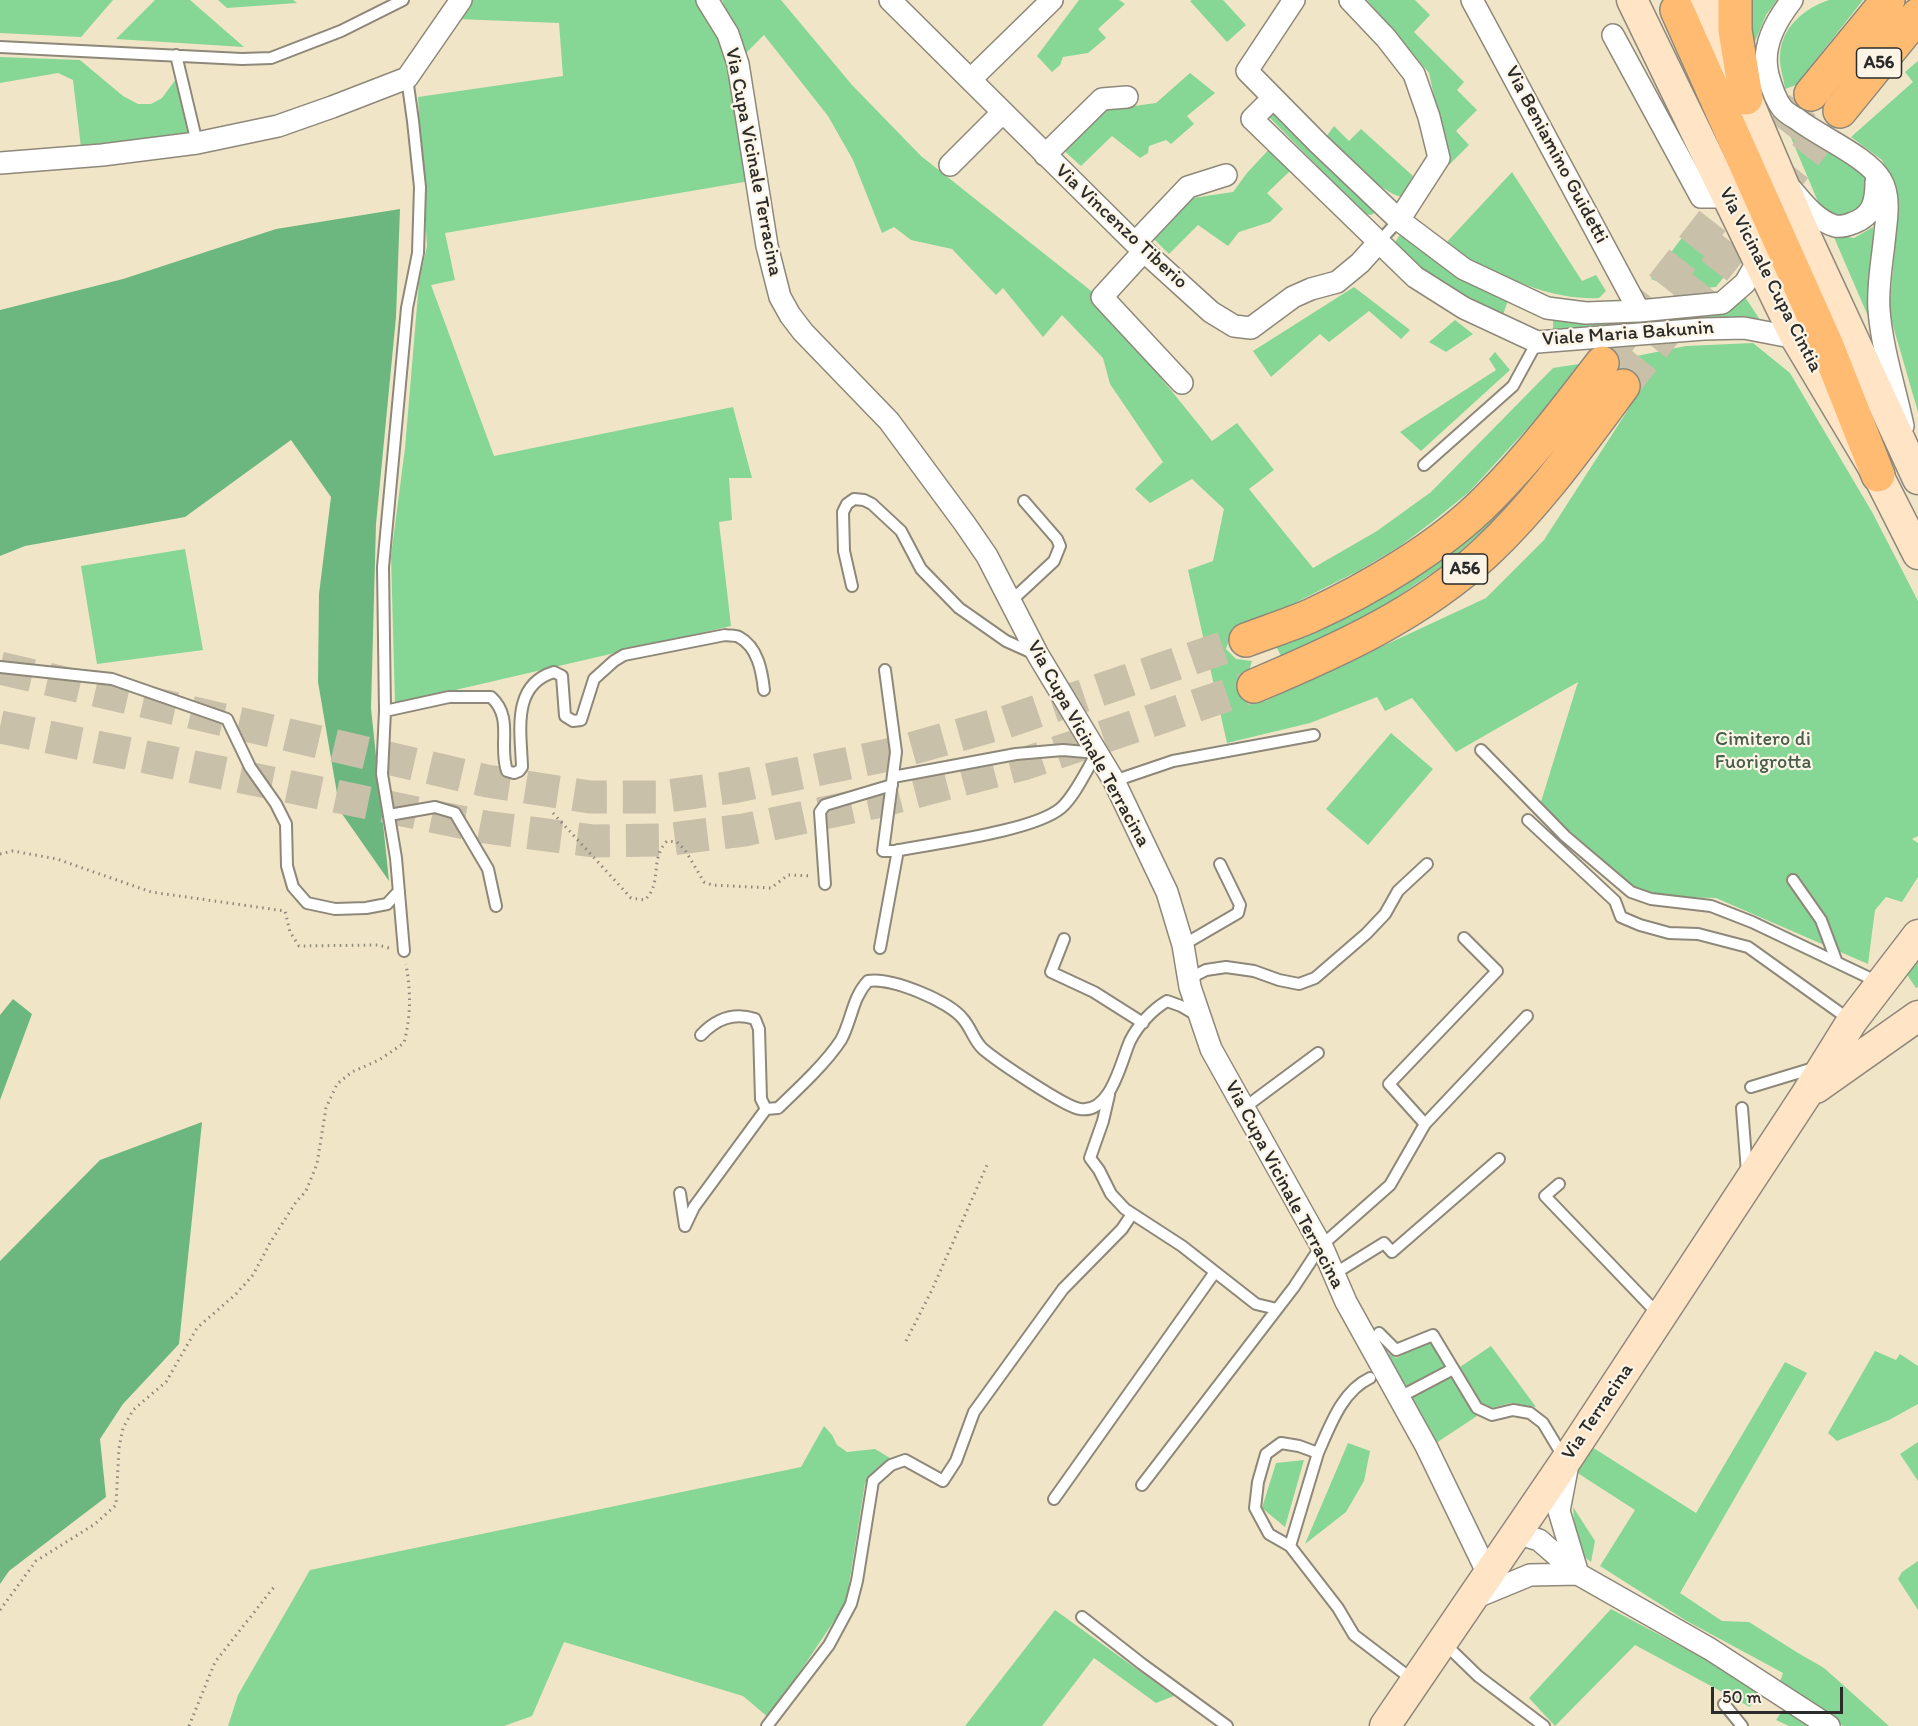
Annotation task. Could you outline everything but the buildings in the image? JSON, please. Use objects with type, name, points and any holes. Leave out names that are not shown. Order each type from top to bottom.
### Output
[{"type":"highway","points":[[1848,49],[1877,0]]},
{"type":"highway","name":"A56","points":[[1810,94],[1888,0]]},
{"type":"highway","points":[[1706,4],[1735,30],[1746,98]]},
{"type":"highway","points":[[1706,4],[1827,346],[1878,476]]},
{"type":"highway","name":"A56","points":[[1918,15],[1840,111],[1918,49]]},
{"type":"highway","name":"A56","points":[[1246,640],[1320,610],[1381,578],[1439,541],[1487,501],[1533,450],[1613,375],[1560,470],[1518,518],[1477,559],[1434,594],[1381,628],[1254,686]]},
{"type":"main road","name":"Via Vicinale Cupa Cintia","points":[[1632,0],[1796,338],[1878,476],[1918,554]]},
{"type":"main road","points":[[1746,98],[1915,473]]},
{"type":"main road","name":"Via Terracina","points":[[1385,1726],[1568,1457],[1806,1095],[1852,1021],[1918,935]]},
{"type":"main road","points":[[1888,975],[1895,978],[1900,993],[1906,999],[1918,1004]]},
{"type":"main road","name":"Via Terracina","points":[[1806,1095],[1905,1032],[1918,1016]]},
{"type":"street","points":[[0,163],[102,155],[197,143],[278,126],[407,78],[461,0]]},
{"type":"street","name":"Via Cupa Vicinale Terracina","points":[[708,0],[728,34],[738,64],[767,246],[780,297],[803,332],[896,429],[965,524],[987,556],[1038,655],[1114,781],[1167,892],[1183,945],[1190,987],[1211,1049],[1321,1246],[1346,1302],[1426,1446],[1488,1574]]},
{"type":"street","name":"Via Vincenzo Tiberio","points":[[890,0],[1139,247],[1211,312],[1234,326],[1251,328],[1293,297],[1337,282],[1360,263],[1378,243]]},
{"type":"street","points":[[971,79],[1052,0]]},
{"type":"street","name":"Viale Maria Bakunin","points":[[1294,0],[1247,71],[1399,220],[1464,269],[1547,308],[1586,313],[1669,309],[1722,303],[1745,284],[1759,259]]},
{"type":"street","points":[[1350,0],[1386,38],[1414,74],[1429,117],[1439,158],[1399,220]]},
{"type":"street","name":"Via Beniamino Guidetti","points":[[1472,0],[1639,311]]},
{"type":"street","points":[[1792,0],[1780,15],[1769,39],[1765,63],[1772,89],[1782,108],[1830,142],[1865,162],[1877,173],[1887,196],[1879,307],[1881,327],[1915,473]]},
{"type":"street","points":[[1613,34],[1701,197],[1728,197]]},
{"type":"street","points":[[1045,155],[1102,99],[1127,97]]},
{"type":"street","name":"Viale Maria Bakunin","points":[[1273,98],[1252,119],[1378,243],[1415,277],[1464,308],[1537,342],[1744,328],[1796,338]]},
{"type":"street","points":[[950,165],[1003,112]]},
{"type":"street","points":[[1778,173],[1819,218],[1836,226],[1862,220],[1872,210],[1876,197],[1877,173]]},
{"type":"street","points":[[1182,383],[1102,297],[1188,187],[1226,176]]},
{"type":"street","points":[[1350,214],[1369,192]]},
{"type":"street","points":[[1537,342],[1547,308]]},
{"type":"street","points":[[1648,333],[1669,309]]},
{"type":"street","points":[[1568,1457],[1560,1511],[1578,1574]]},
{"type":"street","points":[[1516,1533],[1539,1540],[1578,1574],[1710,1649],[1829,1726]]},
{"type":"street","points":[[1472,1599],[1530,1575],[1578,1574]]},
{"type":"lane","points":[[0,47],[242,59],[271,58],[340,31],[403,0]]},
{"type":"lane","points":[[176,55],[197,143]]},
{"type":"lane","points":[[404,951],[399,891],[382,774],[385,711],[384,556],[407,308],[418,253],[420,187],[407,78]]},
{"type":"lane","points":[[1378,243],[1399,220]]},
{"type":"lane","points":[[1424,465],[1513,386],[1537,342]]},
{"type":"lane","points":[[852,586],[844,551],[843,512],[847,504],[854,500],[864,500],[872,504],[901,531],[921,569],[959,608],[1006,641],[1038,655]]},
{"type":"lane","points":[[1011,601],[1054,561],[1060,546],[1057,539],[1024,501]]},
{"type":"lane","points":[[385,711],[449,697],[491,697],[502,711],[505,721],[504,763],[507,771],[514,773],[522,766],[520,712],[531,687],[543,675],[554,672],[562,676],[565,716],[573,721],[581,720],[594,679],[624,655],[731,636],[738,637],[748,645],[758,658],[764,690]]},
{"type":"lane","points":[[0,667],[112,679],[227,719],[250,767],[276,804],[286,824],[287,866],[293,887],[308,903],[335,909],[366,909],[387,904],[399,891]]},
{"type":"lane","points":[[825,884],[820,812],[825,805],[893,781],[1016,754],[1063,750],[1097,753],[1063,807],[1046,818],[1007,829],[883,852],[893,781],[896,752],[891,698],[885,670]]},
{"type":"lane","points":[[1114,781],[1173,761],[1314,735]]},
{"type":"lane","points":[[1481,750],[1565,837],[1631,892],[1651,899],[1711,906],[1836,960],[1888,975]]},
{"type":"lane","points":[[389,815],[435,807],[455,813],[488,869],[496,906]]},
{"type":"lane","points":[[1528,820],[1615,901],[1621,917],[1669,933],[1698,934],[1748,947],[1852,1021]]},
{"type":"lane","points":[[880,948],[898,850]]},
{"type":"lane","points":[[1183,945],[1238,913],[1240,905],[1220,864]]},
{"type":"lane","points":[[1190,987],[1196,975],[1206,970],[1226,967],[1254,971],[1278,980],[1299,984],[1315,978],[1366,934],[1385,914],[1398,891],[1427,864]]},
{"type":"lane","points":[[1793,880],[1821,920],[1836,960]]},
{"type":"lane","points":[[1425,1124],[1389,1084],[1497,971],[1464,938]]},
{"type":"lane","points":[[1065,939],[1051,972],[1094,992],[1143,1023]]},
{"type":"lane","points":[[680,1192],[685,1226],[694,1207],[766,1109],[778,1108],[831,1053],[842,1038],[855,1000],[868,981],[877,980],[901,986],[946,1005],[962,1017],[984,1050],[1042,1089],[1079,1109],[1089,1109],[1101,1102],[1109,1093]]},
{"type":"lane","points":[[1200,1018],[1181,1006],[1167,1002],[1156,1008],[1143,1023],[1131,1039],[1109,1093],[1103,1121],[1090,1158],[1111,1194],[1132,1214],[1182,1246],[1256,1304],[1277,1309]]},
{"type":"lane","points":[[700,1035],[708,1027],[734,1015],[755,1019],[759,1029],[761,1099],[766,1109]]},
{"type":"lane","points":[[1142,1485],[1277,1309],[1321,1246],[1390,1185],[1425,1124],[1527,1016]]},
{"type":"lane","points":[[1244,1108],[1318,1053]]},
{"type":"lane","points":[[1751,1087],[1824,1065]]},
{"type":"lane","points":[[1742,1108],[1748,1184]]},
{"type":"lane","points":[[1334,1274],[1384,1242],[1392,1252],[1499,1159]]},
{"type":"lane","points":[[1559,1184],[1545,1196],[1660,1317]]},
{"type":"lane","points":[[767,1726],[829,1645],[851,1604],[857,1581],[873,1481],[891,1465],[905,1460],[943,1481],[956,1461],[974,1412],[1063,1289],[1122,1229],[1132,1214]]},
{"type":"lane","points":[[1054,1499],[1215,1272]]},
{"type":"lane","points":[[1379,1333],[1396,1350],[1433,1335],[1477,1408],[1492,1415],[1513,1410],[1530,1413],[1543,1424],[1568,1457]]},
{"type":"lane","points":[[1398,1398],[1453,1369]]},
{"type":"lane","points":[[1290,1546],[1318,1453],[1336,1412],[1361,1382],[1370,1378]]},
{"type":"lane","points":[[1318,1453],[1299,1446],[1281,1443],[1266,1454],[1258,1482],[1256,1508],[1269,1534],[1290,1546],[1338,1608],[1354,1635],[1415,1682]]},
{"type":"lane","points":[[1082,1617],[1227,1726]]},
{"type":"lane","points":[[1442,1642],[1478,1676],[1544,1726]]},
{"type":"lane","points":[[1724,1704],[1739,1721]]},
{"type":"path","points":[[553,813],[631,898],[645,900],[654,891],[660,848],[667,841],[678,842],[704,882],[712,885],[771,888],[789,875],[812,876],[825,884]]},
{"type":"path","points":[[0,854],[13,851],[57,859],[151,892],[285,910],[290,932],[299,946],[378,945],[404,951],[410,986],[410,1018],[404,1043],[379,1060],[352,1072],[336,1084],[326,1108],[317,1164],[306,1191],[296,1202],[270,1243],[253,1275],[236,1294],[197,1328],[166,1382],[133,1410],[123,1428],[119,1448],[116,1505],[95,1524],[36,1561],[0,1610]]},
{"type":"path","points":[[906,1341],[932,1290],[987,1165]]},
{"type":"path","points":[[189,1726],[215,1662],[274,1587]]},
{"type":"green space","points":[[0,0],[113,0],[81,37],[0,33]]},
{"type":"green space","points":[[155,0],[190,0],[244,47],[116,39]]},
{"type":"green space","points":[[218,0],[293,0],[297,3],[227,8]]},
{"type":"green space","points":[[471,0],[698,0],[727,48],[750,181],[445,233],[455,280],[431,285],[494,456],[733,407],[752,478],[729,478],[732,520],[719,522],[731,626],[395,704],[391,556],[405,448],[419,282],[427,246],[418,97],[563,76],[559,23],[457,19]]},
{"type":"green space","name":"Cimitero di Fuorigrotta","points":[[722,0],[781,0],[852,85],[921,156],[1090,290],[1212,441],[1237,423],[1274,470],[1249,489],[1313,568],[1377,531],[1431,492],[1553,368],[1579,364],[1536,419],[1469,492],[1432,522],[1400,546],[1360,570],[1285,608],[1246,621],[1230,637],[1226,649],[1236,659],[1252,661],[1243,690],[1245,700],[1265,701],[1486,598],[1544,540],[1635,399],[1602,363],[1686,346],[1753,343],[1790,373],[1872,512],[1918,601],[1918,836],[1912,839],[1918,843],[1918,877],[1902,902],[1886,897],[1875,910],[1868,964],[1716,898],[1671,897],[1636,889],[1540,805],[1578,682],[1456,752],[1412,698],[1385,711],[1377,697],[1310,723],[1227,743],[1188,570],[1213,561],[1224,509],[1192,479],[1150,503],[1135,489],[1163,462],[1110,384],[1103,358],[1062,315],[1043,337],[1003,288],[996,295],[952,249],[911,240],[894,227],[882,233],[853,160],[828,116],[764,35],[745,54]]},
{"type":"green space","points":[[1079,0],[1119,0],[1125,4],[1098,29],[1106,38],[1088,53],[1063,57],[1060,65],[1052,72],[1037,56]]},
{"type":"green space","points":[[1223,0],[1246,25],[1227,42],[1190,1]]},
{"type":"green space","points":[[1367,0],[1415,0],[1430,15],[1414,32],[1464,82],[1457,90],[1477,110],[1456,131],[1469,145],[1449,165],[1429,73]]},
{"type":"green space","points":[[1748,0],[1777,0],[1766,15],[1751,51]]},
{"type":"green space","points":[[1829,0],[1863,0],[1796,85],[1785,89],[1780,60],[1784,37],[1802,14]]},
{"type":"green space","points":[[0,57],[80,60],[123,96],[138,104],[151,104],[162,98],[176,79],[188,136],[81,147],[73,80],[58,73],[0,83]]},
{"type":"green space","points":[[1918,61],[1918,412],[1889,312],[1898,215],[1894,185],[1882,160],[1851,137],[1913,82],[1905,72]]},
{"type":"green space","points":[[1190,73],[1215,93],[1187,116],[1194,124],[1171,144],[1166,140],[1149,146],[1148,153],[1140,158],[1112,136],[1081,166],[1062,149],[1098,111],[1156,103]]},
{"type":"green space","points":[[1275,105],[1376,212],[1371,215],[1365,214],[1266,114]]},
{"type":"green space","points":[[1334,126],[1349,141],[1361,129],[1413,176],[1402,197],[1374,181],[1326,137]]},
{"type":"green space","points":[[1789,133],[1831,154],[1870,181],[1868,198],[1854,216],[1824,216]]},
{"type":"green space","points":[[1272,146],[1291,170],[1267,193],[1283,209],[1270,222],[1239,232],[1228,246],[1198,225],[1169,254],[1151,236],[1186,199],[1233,192]]},
{"type":"green space","points":[[1512,172],[1582,281],[1596,275],[1606,291],[1599,298],[1578,298],[1538,289],[1499,274],[1444,245]]},
{"type":"green space","points":[[400,209],[396,317],[376,524],[371,708],[389,881],[340,811],[318,682],[319,594],[331,497],[291,440],[185,517],[25,546],[0,556],[0,310],[123,279],[276,229]]},
{"type":"green space","points":[[1699,215],[1727,273],[1716,287],[1681,290],[1651,279]]},
{"type":"green space","points":[[1873,227],[1871,323],[1833,235],[1854,238]]},
{"type":"green space","points":[[1403,230],[1508,300],[1502,318],[1446,288],[1392,247]]},
{"type":"green space","points":[[1354,287],[1410,330],[1401,339],[1369,311],[1329,342],[1320,334],[1271,377],[1253,351]]},
{"type":"green space","points":[[1745,297],[1764,326],[1683,323],[1685,316]]},
{"type":"green space","points":[[1455,320],[1473,334],[1446,352],[1429,342]]},
{"type":"green space","points":[[1553,320],[1622,320],[1622,331],[1553,330]]},
{"type":"green space","points":[[1495,352],[1510,370],[1421,451],[1400,432],[1496,370],[1489,359]]},
{"type":"green space","points":[[1562,444],[1514,503],[1448,562],[1369,616],[1282,658],[1276,646],[1365,608],[1444,556],[1511,501]]},
{"type":"green space","points":[[185,549],[203,650],[97,664],[81,566]]},
{"type":"green space","points":[[1391,733],[1433,769],[1368,845],[1326,809]]},
{"type":"green space","points":[[1918,957],[1918,987],[1916,988],[1906,973]]},
{"type":"green space","points":[[13,999],[32,1014],[0,1100],[0,1015]]},
{"type":"green space","points":[[202,1122],[179,1344],[123,1404],[100,1439],[106,1497],[9,1571],[0,1584],[0,1261],[100,1160]]},
{"type":"green space","points":[[1431,1340],[1445,1367],[1401,1390],[1376,1346],[1396,1358]]},
{"type":"green space","points":[[1491,1346],[1536,1407],[1511,1403],[1491,1408],[1482,1404],[1460,1367]]},
{"type":"green space","points":[[1875,1351],[1896,1360],[1900,1354],[1918,1366],[1918,1404],[1889,1420],[1837,1441],[1828,1433]]},
{"type":"green space","points":[[1785,1362],[1807,1373],[1680,1593],[1722,1621],[1749,1622],[1824,1668],[1889,1726],[1843,1726],[1780,1682],[1783,1673],[1685,1620],[1600,1566],[1635,1510],[1576,1472],[1592,1447],[1696,1513]]},
{"type":"green space","points":[[1451,1376],[1477,1416],[1433,1445],[1408,1400]]},
{"type":"green space","points":[[824,1426],[837,1445],[847,1452],[875,1449],[890,1458],[865,1483],[846,1603],[769,1718],[743,1696],[564,1642],[532,1716],[504,1726],[228,1726],[238,1695],[310,1570],[801,1467]]},
{"type":"green space","points":[[1918,1442],[1918,1481],[1900,1454]]},
{"type":"green space","points":[[1348,1443],[1370,1451],[1364,1481],[1346,1512],[1305,1544]]},
{"type":"green space","points":[[1304,1460],[1285,1527],[1262,1508],[1276,1463]]},
{"type":"green space","points":[[1573,1507],[1595,1541],[1591,1562],[1577,1551]]},
{"type":"green space","points":[[1918,1561],[1918,1610],[1898,1579],[1902,1572]]},
{"type":"green space","points":[[1611,1609],[1761,1689],[1750,1707],[1635,1645],[1555,1726],[1529,1698]]},
{"type":"green space","points":[[1055,1610],[1174,1696],[1156,1703],[1094,1658],[1042,1726],[965,1726]]},
{"type":"green space","points":[[1785,1707],[1817,1726],[1789,1726],[1776,1720]]},
{"type":"tunnel","points":[[1602,363],[1811,94]]},
{"type":"tunnel","points":[[1623,386],[1840,111]]},
{"type":"tunnel","points":[[0,668],[487,781],[590,797],[660,797],[733,787],[888,755],[1006,722],[1246,640]]},
{"type":"tunnel","points":[[0,727],[485,827],[594,841],[663,840],[744,830],[876,802],[1023,764],[1254,686]]}]
